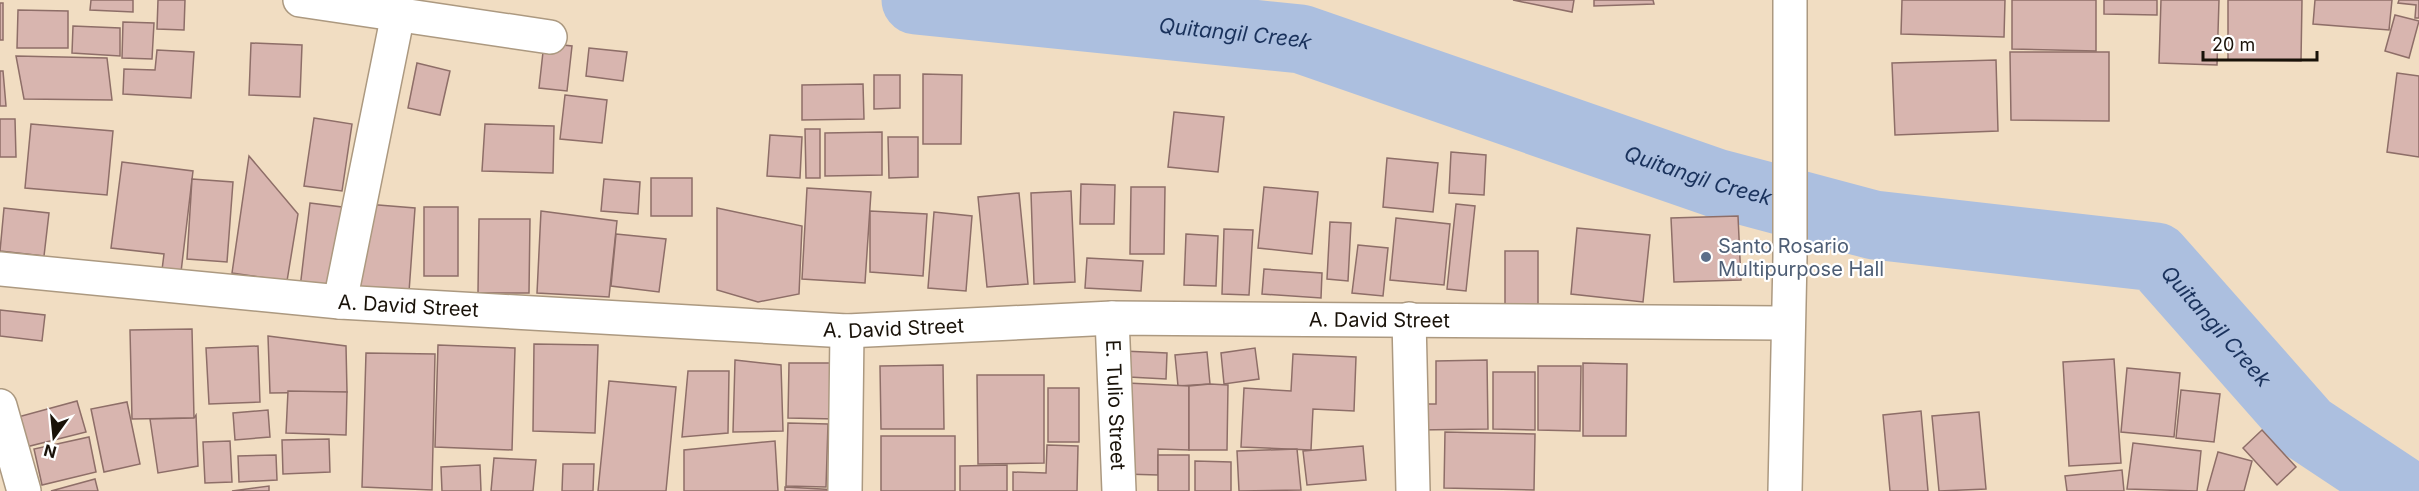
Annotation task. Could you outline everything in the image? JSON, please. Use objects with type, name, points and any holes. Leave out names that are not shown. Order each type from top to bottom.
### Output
[{"type":"main road","points":[[300,0],[550,37]]},
{"type":"main road","points":[[1785,491],[1790,257],[1790,0]]},
{"type":"main road","points":[[340,302],[398,14]]},
{"type":"main road","name":"A. David Street","points":[[0,269],[340,302],[847,331],[1112,318],[1788,323]]},
{"type":"main road","name":"E. Tulio Street","points":[[1112,318],[1119,491]]},
{"type":"main road","points":[[1409,319],[1413,491]]},
{"type":"main road","points":[[845,491],[847,331]]},
{"type":"main road","points":[[0,406],[24,491]]},
{"type":"building","points":[[91,0],[133,0],[133,12],[90,10]]},
{"type":"building","points":[[158,0],[185,0],[184,30],[157,29]]},
{"type":"building","points":[[1513,0],[1574,0],[1572,12]]},
{"type":"building","points":[[1594,0],[1653,0],[1654,4],[1594,6]]},
{"type":"building","points":[[1902,0],[2005,0],[2004,37],[1901,34]]},
{"type":"building","points":[[2012,0],[2096,0],[2096,51],[2012,49]]},
{"type":"building","points":[[2104,0],[2157,0],[2157,15],[2104,14]]},
{"type":"building","points":[[2161,0],[2219,0],[2217,65],[2159,63]]},
{"type":"building","points":[[2228,0],[2302,0],[2301,61],[2228,60]]},
{"type":"building","points":[[2315,0],[2392,0],[2389,30],[2313,24]]},
{"type":"building","points":[[2399,0],[2419,0],[2419,18],[2415,18],[2416,5],[2398,3]]},
{"type":"building","points":[[0,3],[3,3],[3,40],[0,40]]},
{"type":"building","points":[[18,10],[68,11],[68,48],[17,48]]},
{"type":"building","points":[[2395,15],[2419,21],[2409,58],[2385,51]]},
{"type":"building","points":[[123,22],[154,23],[152,59],[122,58]]},
{"type":"building","points":[[73,26],[120,28],[120,56],[72,53]]},
{"type":"building","points":[[251,43],[302,45],[300,97],[249,95]]},
{"type":"building","points":[[544,43],[572,46],[567,91],[539,88]]},
{"type":"building","points":[[589,48],[627,52],[623,81],[586,76]]},
{"type":"building","points":[[157,50],[194,52],[191,98],[123,94],[124,69],[155,70]]},
{"type":"building","points":[[2010,52],[2109,52],[2109,121],[2011,120]]},
{"type":"building","points":[[16,56],[107,58],[112,100],[24,99]]},
{"type":"building","points":[[1996,60],[1998,131],[1895,135],[1892,63]]},
{"type":"building","points":[[417,63],[450,71],[440,115],[408,108]]},
{"type":"building","points":[[0,71],[3,71],[6,106],[0,106]]},
{"type":"building","points":[[2397,73],[2419,76],[2419,157],[2387,152]]},
{"type":"building","points":[[923,74],[962,75],[961,144],[923,144]]},
{"type":"building","points":[[874,75],[900,75],[900,108],[874,109]]},
{"type":"building","points":[[863,84],[864,119],[802,120],[802,85]]},
{"type":"building","points":[[565,95],[607,100],[602,143],[560,139]]},
{"type":"building","points":[[1174,112],[1224,117],[1218,172],[1168,167]]},
{"type":"building","points":[[314,118],[352,124],[342,191],[304,186]]},
{"type":"building","points":[[0,119],[15,119],[16,157],[0,157]]},
{"type":"building","points":[[31,124],[113,131],[107,195],[25,188]]},
{"type":"building","points":[[485,124],[554,126],[553,173],[482,171]]},
{"type":"building","points":[[805,129],[820,129],[820,178],[806,178]]},
{"type":"building","points":[[882,132],[882,175],[825,176],[825,133]]},
{"type":"building","points":[[770,135],[802,137],[800,178],[767,176]]},
{"type":"building","points":[[888,137],[918,137],[918,177],[889,178]]},
{"type":"building","points":[[1451,152],[1486,155],[1484,195],[1449,193]]},
{"type":"building","points":[[249,156],[298,214],[287,281],[232,273]]},
{"type":"building","points":[[1387,158],[1438,163],[1433,212],[1383,207]]},
{"type":"building","points":[[122,162],[193,171],[181,272],[162,270],[164,254],[111,248]]},
{"type":"building","points":[[651,178],[692,178],[692,216],[651,216]]},
{"type":"building","points":[[192,179],[233,182],[227,262],[187,259]]},
{"type":"building","points":[[604,179],[640,182],[638,214],[601,211]]},
{"type":"building","points":[[1081,184],[1115,185],[1114,224],[1080,224]]},
{"type":"building","points":[[1131,187],[1165,187],[1164,254],[1130,254]]},
{"type":"building","points":[[1264,187],[1318,192],[1312,254],[1258,248]]},
{"type":"building","points":[[807,188],[871,192],[865,283],[802,279]]},
{"type":"building","points":[[1071,191],[1075,282],[1034,284],[1031,193]]},
{"type":"building","points":[[1019,193],[1028,284],[987,287],[978,197]]},
{"type":"building","points":[[310,203],[342,207],[332,291],[300,288]]},
{"type":"building","points":[[366,204],[415,208],[409,292],[360,289]]},
{"type":"building","points":[[1456,204],[1475,206],[1466,291],[1447,289]]},
{"type":"building","points":[[424,207],[458,207],[458,276],[424,276]]},
{"type":"building","points":[[4,208],[49,213],[44,256],[0,251]]},
{"type":"building","points":[[717,208],[802,226],[799,294],[758,302],[717,290]]},
{"type":"building","points":[[541,211],[617,221],[609,297],[537,293]]},
{"type":"building","points":[[870,211],[927,214],[923,276],[870,272]]},
{"type":"building","points":[[934,212],[972,216],[966,291],[928,288]]},
{"type":"building","name":"Santo Rosario Multipurpose Hall","points":[[1738,216],[1741,280],[1674,282],[1671,218]]},
{"type":"building","points":[[1396,218],[1450,224],[1444,285],[1390,280]]},
{"type":"building","points":[[479,219],[530,219],[529,293],[478,293]]},
{"type":"building","points":[[1330,222],[1351,223],[1348,281],[1327,279]]},
{"type":"building","points":[[1577,228],[1650,235],[1643,302],[1571,294]]},
{"type":"building","points":[[1224,229],[1253,230],[1249,295],[1222,294]]},
{"type":"building","points":[[616,234],[666,239],[659,292],[611,286]]},
{"type":"building","points":[[1186,234],[1218,236],[1216,286],[1184,285]]},
{"type":"building","points":[[1358,245],[1388,248],[1383,296],[1352,293]]},
{"type":"building","points":[[1505,251],[1538,251],[1538,306],[1505,306]]},
{"type":"building","points":[[1087,258],[1143,261],[1141,291],[1085,288]]},
{"type":"building","points":[[1264,269],[1322,273],[1321,298],[1262,294]]},
{"type":"building","points":[[0,310],[45,315],[42,341],[0,336]]},
{"type":"building","points":[[192,329],[194,418],[132,419],[130,330]]},
{"type":"building","points":[[268,336],[346,346],[347,392],[270,393]]},
{"type":"building","points":[[534,344],[598,345],[595,433],[533,431]]},
{"type":"building","points":[[438,345],[515,348],[512,450],[435,447]]},
{"type":"building","points":[[258,346],[260,402],[209,404],[206,348]]},
{"type":"building","points":[[1255,348],[1259,379],[1224,384],[1221,353]]},
{"type":"building","points":[[1123,351],[1167,353],[1166,379],[1129,377]]},
{"type":"building","points":[[1207,352],[1210,384],[1178,386],[1175,355]]},
{"type":"building","points":[[366,353],[435,354],[432,490],[362,487]]},
{"type":"building","points":[[1293,354],[1356,357],[1354,411],[1313,409],[1311,450],[1241,447],[1244,388],[1291,391]]},
{"type":"building","points":[[2114,359],[2121,463],[2069,466],[2063,362]]},
{"type":"building","points":[[735,360],[781,365],[783,431],[733,432]]},
{"type":"building","points":[[1487,360],[1488,429],[1418,430],[1417,404],[1436,404],[1436,361]]},
{"type":"building","points":[[789,363],[837,363],[836,419],[788,418]]},
{"type":"building","points":[[1583,363],[1627,364],[1626,436],[1583,436]]},
{"type":"building","points":[[943,365],[944,429],[881,429],[880,366]]},
{"type":"building","points":[[1538,366],[1581,366],[1580,431],[1538,430]]},
{"type":"building","points":[[2127,368],[2180,373],[2174,437],[2121,432]]},
{"type":"building","points":[[688,371],[729,371],[728,433],[682,437]]},
{"type":"building","points":[[1493,372],[1535,372],[1535,430],[1493,429]]},
{"type":"building","points":[[977,375],[1044,375],[1044,463],[978,464]]},
{"type":"building","points":[[609,381],[676,387],[666,491],[598,491]]},
{"type":"building","points":[[1127,383],[1189,386],[1189,450],[1158,449],[1158,475],[1124,474]]},
{"type":"building","points":[[1228,385],[1227,450],[1189,450],[1189,386]]},
{"type":"building","points":[[1048,388],[1079,388],[1079,442],[1048,442]]},
{"type":"building","points":[[2181,390],[2220,394],[2214,442],[2176,438]]},
{"type":"building","points":[[288,391],[347,392],[346,435],[286,433]]},
{"type":"building","points":[[77,401],[86,432],[26,447],[18,417]]},
{"type":"building","points":[[127,402],[140,464],[104,472],[91,409]]},
{"type":"building","points":[[268,410],[270,437],[235,440],[233,413]]},
{"type":"building","points":[[1921,411],[1928,491],[1890,491],[1883,415]]},
{"type":"building","points":[[1979,412],[1986,489],[1939,491],[1932,416]]},
{"type":"building","points":[[196,415],[198,466],[158,473],[150,419],[194,418]]},
{"type":"building","points":[[788,423],[828,424],[826,487],[786,486]]},
{"type":"building","points":[[2262,430],[2296,467],[2277,485],[2243,448]]},
{"type":"building","points":[[1445,432],[1535,434],[1534,490],[1444,488]]},
{"type":"building","points":[[881,436],[955,436],[955,491],[881,491]]},
{"type":"building","points":[[89,437],[96,472],[42,485],[34,449]]},
{"type":"building","points":[[329,439],[330,472],[283,474],[282,440]]},
{"type":"building","points":[[230,441],[232,482],[205,483],[203,442]]},
{"type":"building","points":[[775,441],[778,491],[684,491],[684,450]]},
{"type":"building","points":[[2133,443],[2201,451],[2197,491],[2127,489]]},
{"type":"building","points":[[1047,445],[1078,446],[1077,491],[1013,491],[1013,472],[1046,473]]},
{"type":"building","points":[[1363,446],[1366,480],[1307,485],[1303,451]]},
{"type":"building","points":[[1297,449],[1301,490],[1239,491],[1237,451]]},
{"type":"building","points":[[2218,452],[2252,461],[2244,491],[2207,491]]},
{"type":"building","points":[[276,455],[277,480],[239,482],[238,456]]},
{"type":"building","points":[[1158,455],[1189,455],[1189,491],[1158,491]]},
{"type":"building","points":[[494,458],[536,460],[533,491],[491,491]]},
{"type":"building","points":[[1195,461],[1231,462],[1231,491],[1195,491]]},
{"type":"building","points":[[563,464],[594,464],[593,491],[562,491]]},
{"type":"building","points":[[480,465],[481,491],[442,491],[441,467]]},
{"type":"building","points":[[1007,465],[1007,491],[960,491],[960,466]]},
{"type":"building","points":[[2122,470],[2124,491],[2067,491],[2065,476]]},
{"type":"building","points":[[95,479],[98,491],[51,491]]},
{"type":"building","points":[[269,486],[269,491],[232,491]]},
{"type":"building","points":[[785,487],[839,490],[839,491],[785,491]]},
{"type":"waterway","name":"Quitangil Creek","points":[[916,0],[1301,39],[1716,183],[1874,225],[2156,257],[2307,428],[2402,491]]},
{"type":"place","name":"Santo Rosario Multipurpose Hall","points":[[1706,257]]}]
